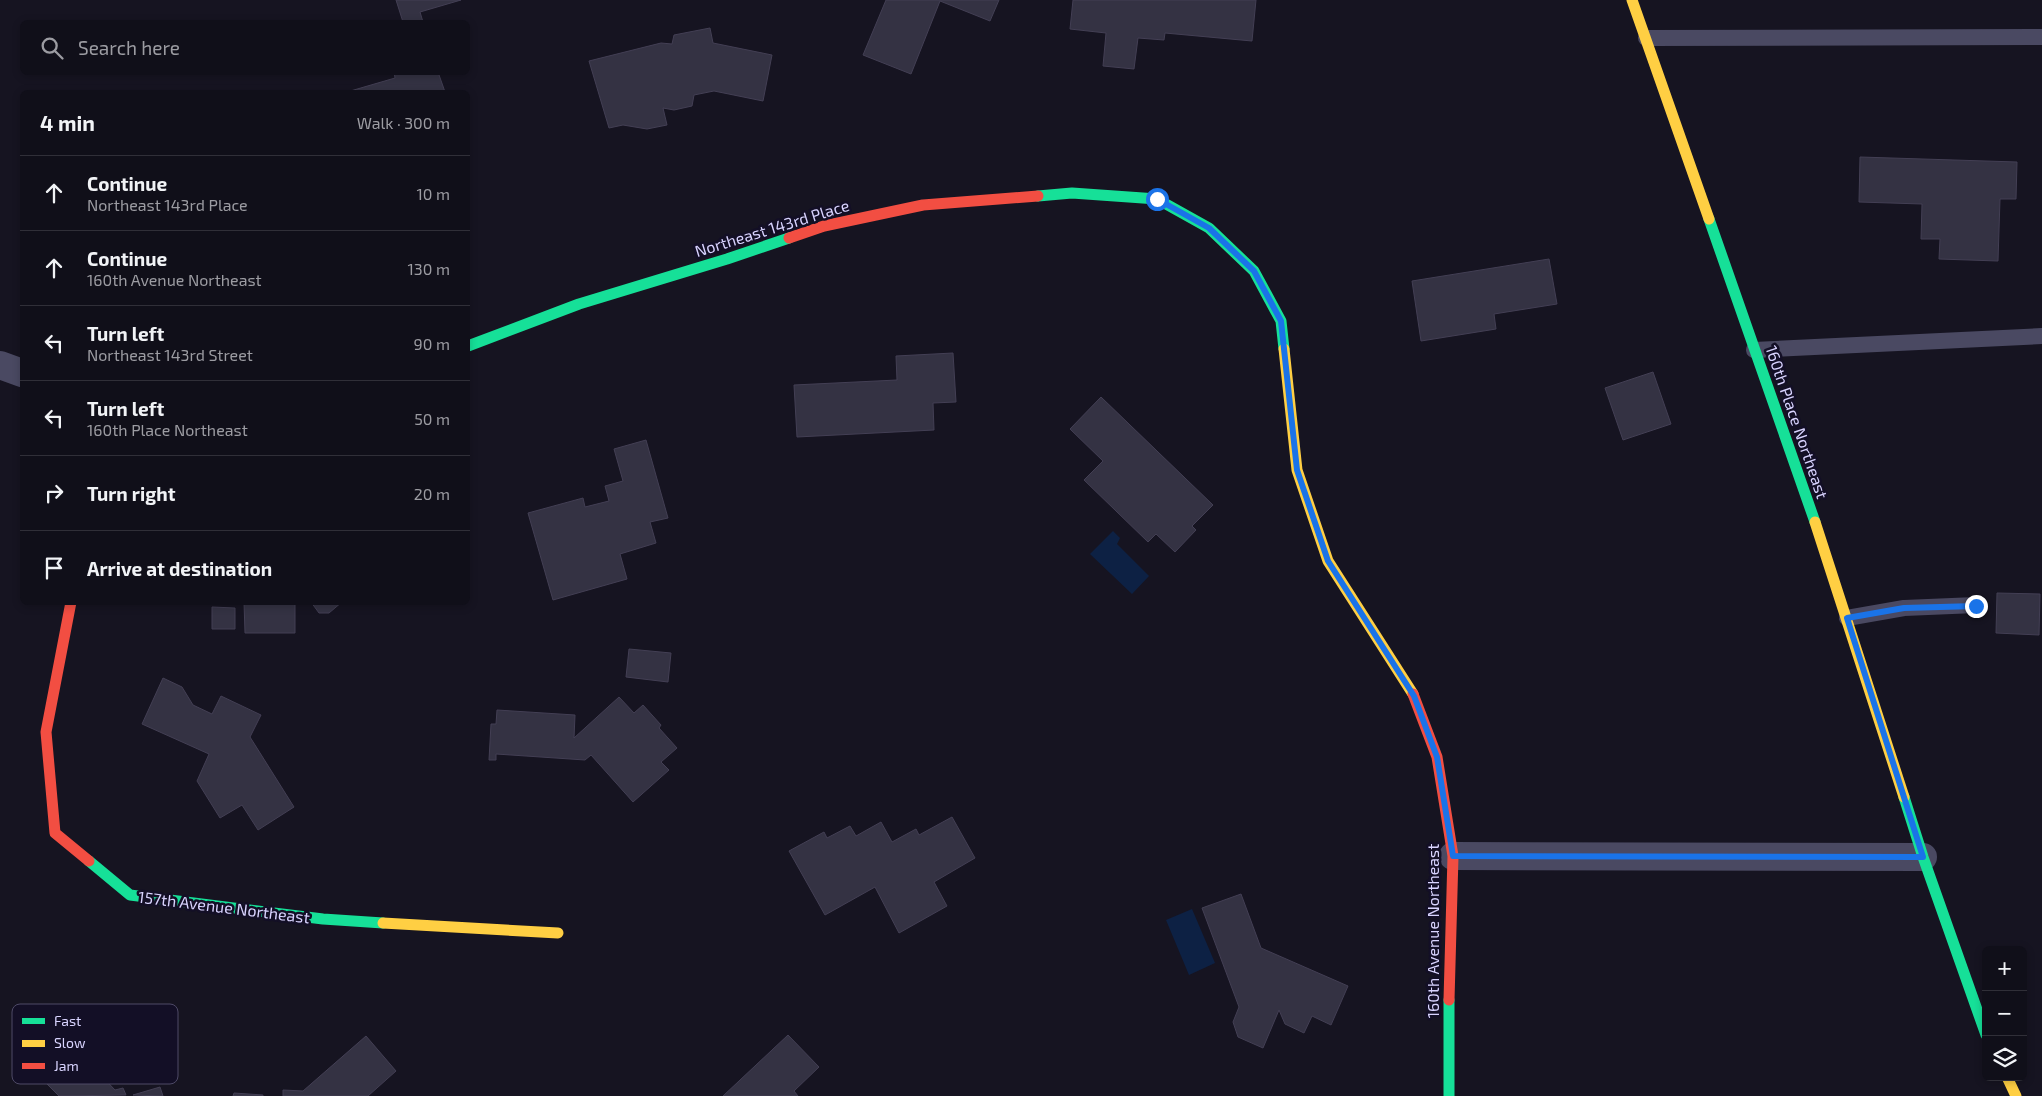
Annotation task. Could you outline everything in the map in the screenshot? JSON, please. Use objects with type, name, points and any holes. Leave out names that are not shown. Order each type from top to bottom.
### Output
[{"type":"street","name":"160th Place Northeast","points":[[1632,0],[1847,618],[1923,857],[1982,1024]]},
{"type":"street","name":"Northeast 143rd Place","points":[[470,345],[579,304],[727,259],[824,226],[923,205],[1072,193],[1157,199],[1209,228]]},
{"type":"street","name":"160th Avenue Northeast","points":[[1209,228],[1254,271],[1281,321],[1297,470],[1328,561],[1414,696],[1437,757],[1453,856],[1449,1003],[1449,1096]]},
{"type":"street","points":[[0,365],[20,371]]},
{"type":"street","name":"157th Avenue Northeast","points":[[71,605],[46,732],[55,833],[130,895],[323,919],[558,933]]},
{"type":"street","points":[[1453,856],[1923,857]]},
{"type":"street","points":[[2009,1081],[2016,1096]]},
{"type":"lane","points":[[1646,38],[2042,37]]},
{"type":"lane","points":[[1754,350],[2042,336]]},
{"type":"lane","points":[[1847,618],[1904,608],[1976,606]]},
{"type":"water","points":[[1113,531],[1120,538],[1117,544],[1149,576],[1132,594],[1090,554]]},
{"type":"water","points":[[1192,909],[1215,963],[1189,975],[1166,920]]},
{"type":"building","points":[[396,0],[461,0],[420,12],[422,20],[402,20]]},
{"type":"building","points":[[886,0],[999,0],[990,21],[940,1],[911,74],[863,55]]},
{"type":"building","points":[[1073,0],[1256,0],[1252,41],[1165,33],[1164,40],[1138,38],[1134,69],[1103,66],[1106,33],[1070,29]]},
{"type":"building","points":[[710,28],[713,43],[772,55],[763,101],[714,91],[694,95],[692,106],[674,110],[663,108],[667,125],[647,129],[623,125],[609,128],[589,61],[661,43],[672,44],[674,35]]},
{"type":"building","points":[[394,75],[439,75],[444,90],[354,90],[395,78]]},
{"type":"building","points":[[1860,157],[2017,162],[2016,199],[2000,199],[1998,261],[1939,259],[1940,239],[1921,239],[1922,204],[1859,202]]},
{"type":"building","points":[[1549,259],[1557,304],[1494,314],[1496,329],[1421,341],[1412,281]]},
{"type":"building","points":[[953,353],[956,402],[933,403],[934,430],[797,437],[794,385],[897,380],[896,356]]},
{"type":"building","points":[[1653,372],[1671,424],[1623,440],[1605,388]]},
{"type":"building","points":[[1101,397],[1213,505],[1192,526],[1196,530],[1175,552],[1156,534],[1148,542],[1084,480],[1103,461],[1070,429]]},
{"type":"building","points":[[646,440],[668,518],[650,522],[656,543],[620,554],[627,579],[553,600],[528,513],[583,498],[585,507],[609,501],[605,486],[623,481],[614,449]]},
{"type":"building","points":[[1997,593],[2040,594],[2039,635],[1996,633]]},
{"type":"building","points":[[244,605],[295,605],[295,633],[245,633]]},
{"type":"building","points":[[313,605],[338,605],[329,613],[319,613]]},
{"type":"building","points":[[212,607],[235,608],[235,629],[212,629]]},
{"type":"building","points":[[629,649],[671,653],[668,682],[626,677]]},
{"type":"building","points":[[163,678],[182,687],[193,705],[212,714],[221,696],[261,715],[250,737],[294,807],[258,830],[242,805],[220,818],[197,781],[209,754],[142,724]]},
{"type":"building","points":[[619,697],[634,713],[643,705],[661,725],[659,728],[677,748],[661,762],[669,770],[633,802],[591,755],[585,760],[496,754],[496,760],[489,760],[491,724],[496,724],[497,710],[575,715],[574,738]]},
{"type":"building","points":[[952,817],[975,858],[934,882],[947,906],[899,933],[875,887],[825,915],[789,851],[824,832],[827,838],[850,826],[856,836],[881,822],[892,842],[916,829],[919,835]]},
{"type":"building","points":[[1241,894],[1261,948],[1348,986],[1331,1025],[1312,1016],[1304,1033],[1285,1024],[1279,1010],[1263,1048],[1238,1037],[1233,1022],[1239,1007],[1202,908]]},
{"type":"building","points":[[788,1035],[819,1067],[794,1091],[798,1096],[723,1096]]},
{"type":"building","points":[[366,1036],[396,1071],[368,1096],[283,1096],[283,1090],[303,1091]]},
{"type":"building","points":[[47,1084],[109,1084],[115,1090],[123,1088],[126,1095],[59,1096]]},
{"type":"building","points":[[160,1087],[163,1096],[133,1095]]},
{"type":"building","points":[[234,1093],[263,1095],[263,1096],[233,1096]]},
{"type":"traffic: fast","points":[[1038,196],[1072,193],[1157,199],[1209,228],[1254,271],[1281,321],[1284,349]]},
{"type":"traffic: fast","points":[[1709,219],[1815,522]]},
{"type":"traffic: fast","points":[[470,345],[579,304],[789,238]]},
{"type":"traffic: fast","points":[[1904,797],[1923,857],[1982,1024]]},
{"type":"traffic: fast","points":[[89,861],[130,895],[323,919],[383,923]]},
{"type":"traffic: fast","points":[[1449,1000],[1449,1096]]},
{"type":"traffic: slow","points":[[1632,0],[1709,219]]},
{"type":"traffic: slow","points":[[1284,349],[1297,470],[1328,561],[1413,694]]},
{"type":"traffic: slow","points":[[1815,522],[1904,797]]},
{"type":"traffic: slow","points":[[383,923],[558,933]]},
{"type":"traffic: slow","points":[[2009,1081],[2016,1096]]},
{"type":"traffic: jam","points":[[789,238],[824,226],[923,205],[1038,196]]},
{"type":"traffic: jam","points":[[70,605],[46,732],[55,833],[89,861]]},
{"type":"traffic: jam","points":[[1413,694],[1437,757],[1453,856],[1449,1000]]},
{"type":"route","points":[[1157,199],[1209,228],[1254,271],[1281,321],[1297,470],[1328,561],[1375,638],[1414,696],[1437,757],[1453,856],[1923,857],[1847,618],[1904,608],[1976,606]]}]
